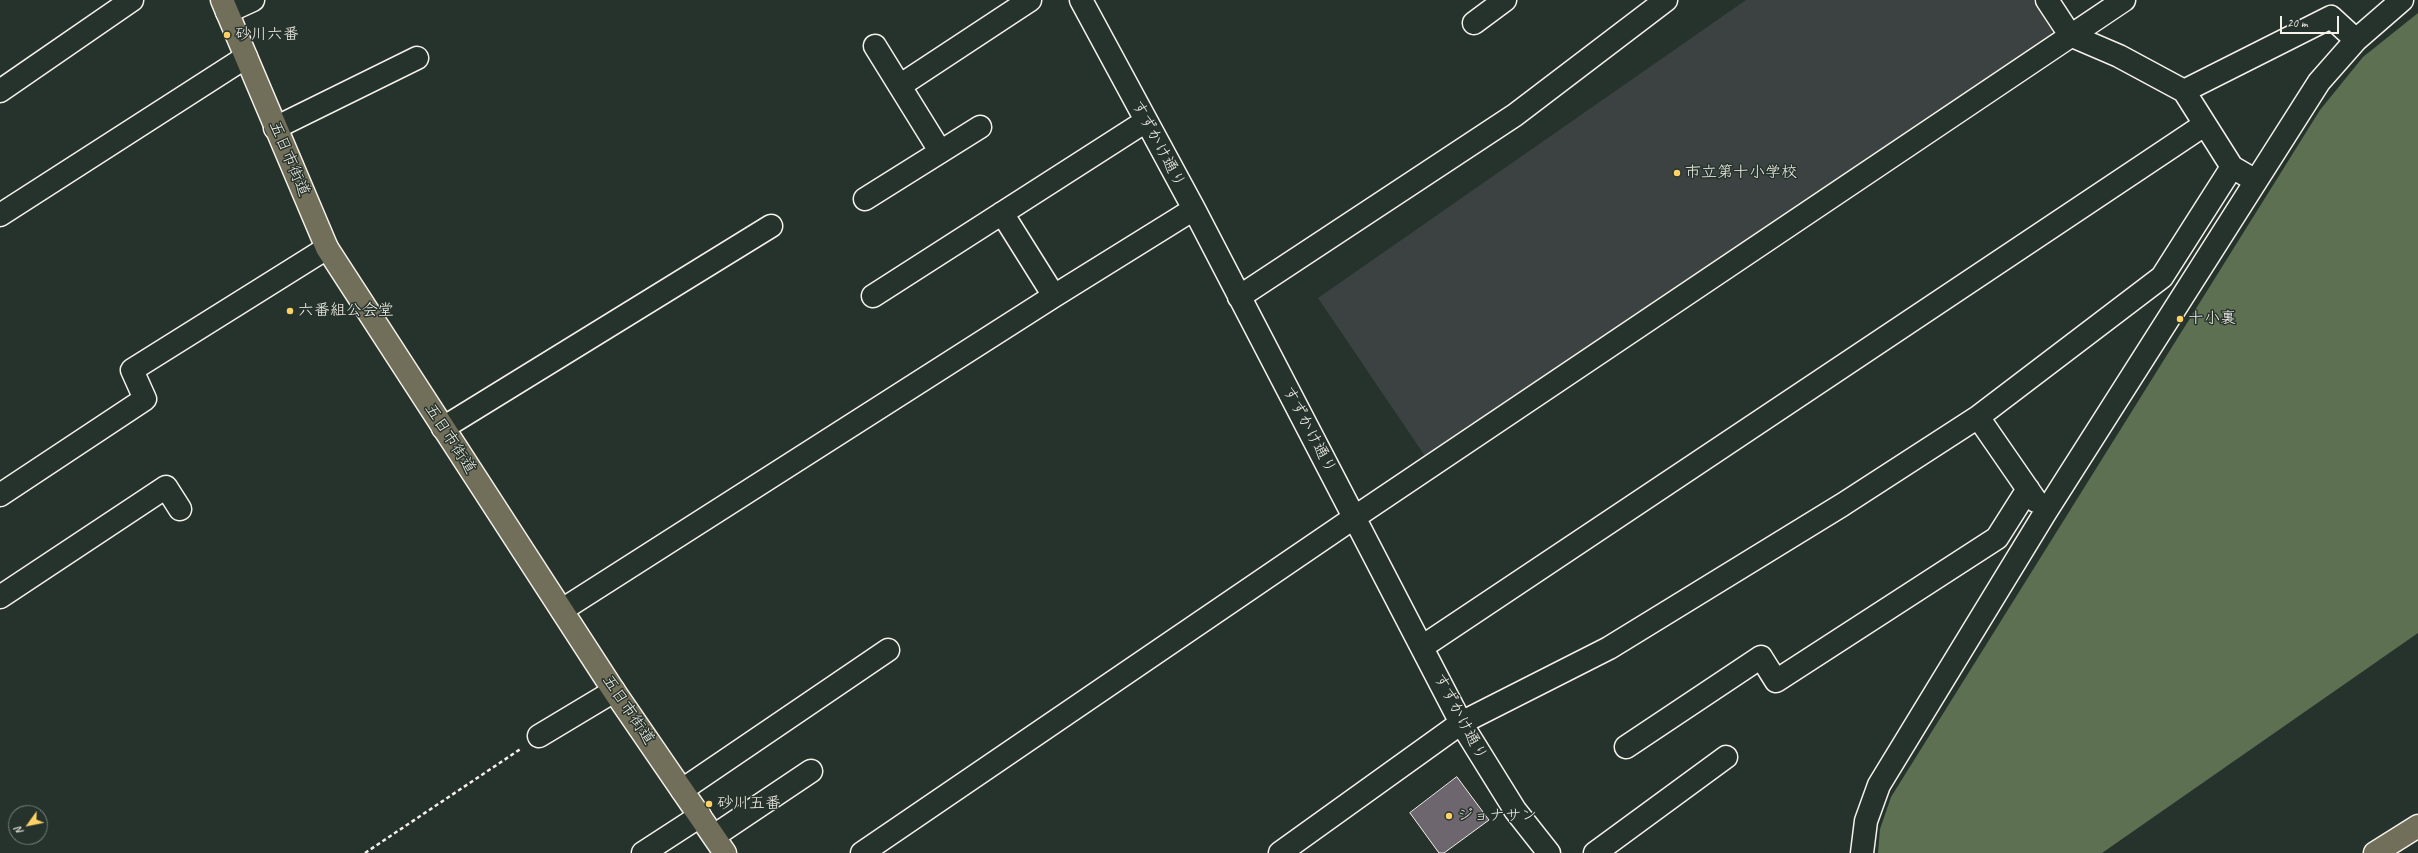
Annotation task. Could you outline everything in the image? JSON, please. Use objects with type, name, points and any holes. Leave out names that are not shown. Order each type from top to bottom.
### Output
[{"type":"main road","name":"五日市街道","points":[[224,6],[327,248],[614,691],[719,845]]},
{"type":"main road","points":[[2375,853],[2418,826]]},
{"type":"street","points":[[0,91],[132,0]]},
{"type":"street","points":[[224,6],[253,0]]},
{"type":"street","points":[[901,85],[1030,0]]},
{"type":"street","name":"すずかけ通り","points":[[1080,0],[1194,209],[1461,723],[1515,810],[1549,853]]},
{"type":"street","points":[[1474,23],[1505,0]]},
{"type":"street","points":[[1239,296],[1515,115],[1666,0]]},
{"type":"street","points":[[2047,0],[2070,36],[2119,56],[2184,91],[2204,125],[2232,167],[2256,181]]},
{"type":"street","points":[[862,853],[1355,518],[1761,246],[1781,230],[2124,0]]},
{"type":"street","points":[[1862,853],[1866,821],[1879,785],[2045,513],[2318,82],[2356,40],[2402,0]]},
{"type":"street","points":[[2184,91],[2331,18],[2356,40]]},
{"type":"street","points":[[875,46],[901,85],[940,151]]},
{"type":"street","points":[[0,215],[246,57]]},
{"type":"street","points":[[276,128],[417,58]]},
{"type":"street","points":[[873,296],[1146,121]]},
{"type":"street","points":[[1422,647],[2204,125]]},
{"type":"street","points":[[865,199],[980,127]]},
{"type":"street","points":[[1280,853],[1461,723],[1609,648],[1842,506],[1978,417],[2162,277],[2232,167]]},
{"type":"street","points":[[562,610],[1054,296],[1194,209]]},
{"type":"street","points":[[1002,213],[1054,296]]},
{"type":"street","points":[[443,428],[772,226]]},
{"type":"street","points":[[0,495],[145,399],[132,370],[327,248]]},
{"type":"street","points":[[1978,417],[2045,513]]},
{"type":"street","points":[[0,597],[166,488],[180,509]]},
{"type":"street","points":[[1626,747],[1761,657],[1776,681],[1997,538],[2028,488]]},
{"type":"street","points":[[682,790],[888,650]]},
{"type":"street","points":[[539,736],[614,691]]},
{"type":"street","points":[[1595,853],[1726,756]]},
{"type":"street","points":[[719,845],[811,772]]},
{"type":"street","points":[[643,853],[700,816]]},
{"type":"path","points":[[364,853],[539,736]]},
{"type":"shaded area","name":"市立第十小学校","points":[[1746,0],[2033,0],[2052,31],[2046,49],[1427,459],[1318,298]]},
{"type":"green space","points":[[2418,13],[2418,633],[2102,853],[1878,853],[1880,829],[1891,797],[2320,110],[2363,57]]},
{"type":"building","name":"ジョナサン","points":[[1457,777],[1489,820],[1444,853],[1439,853],[1410,813]]},
{"type":"place","name":"砂川六番","points":[[227,35]]},
{"type":"place","name":"市立第十小学校","points":[[1677,173]]},
{"type":"place","name":"六番組公会堂","points":[[290,311]]},
{"type":"place","name":"十小裏","points":[[2180,319]]},
{"type":"place","name":"砂川五番","points":[[709,804]]},
{"type":"place","name":"ジョナサン","points":[[1449,816]]}]
